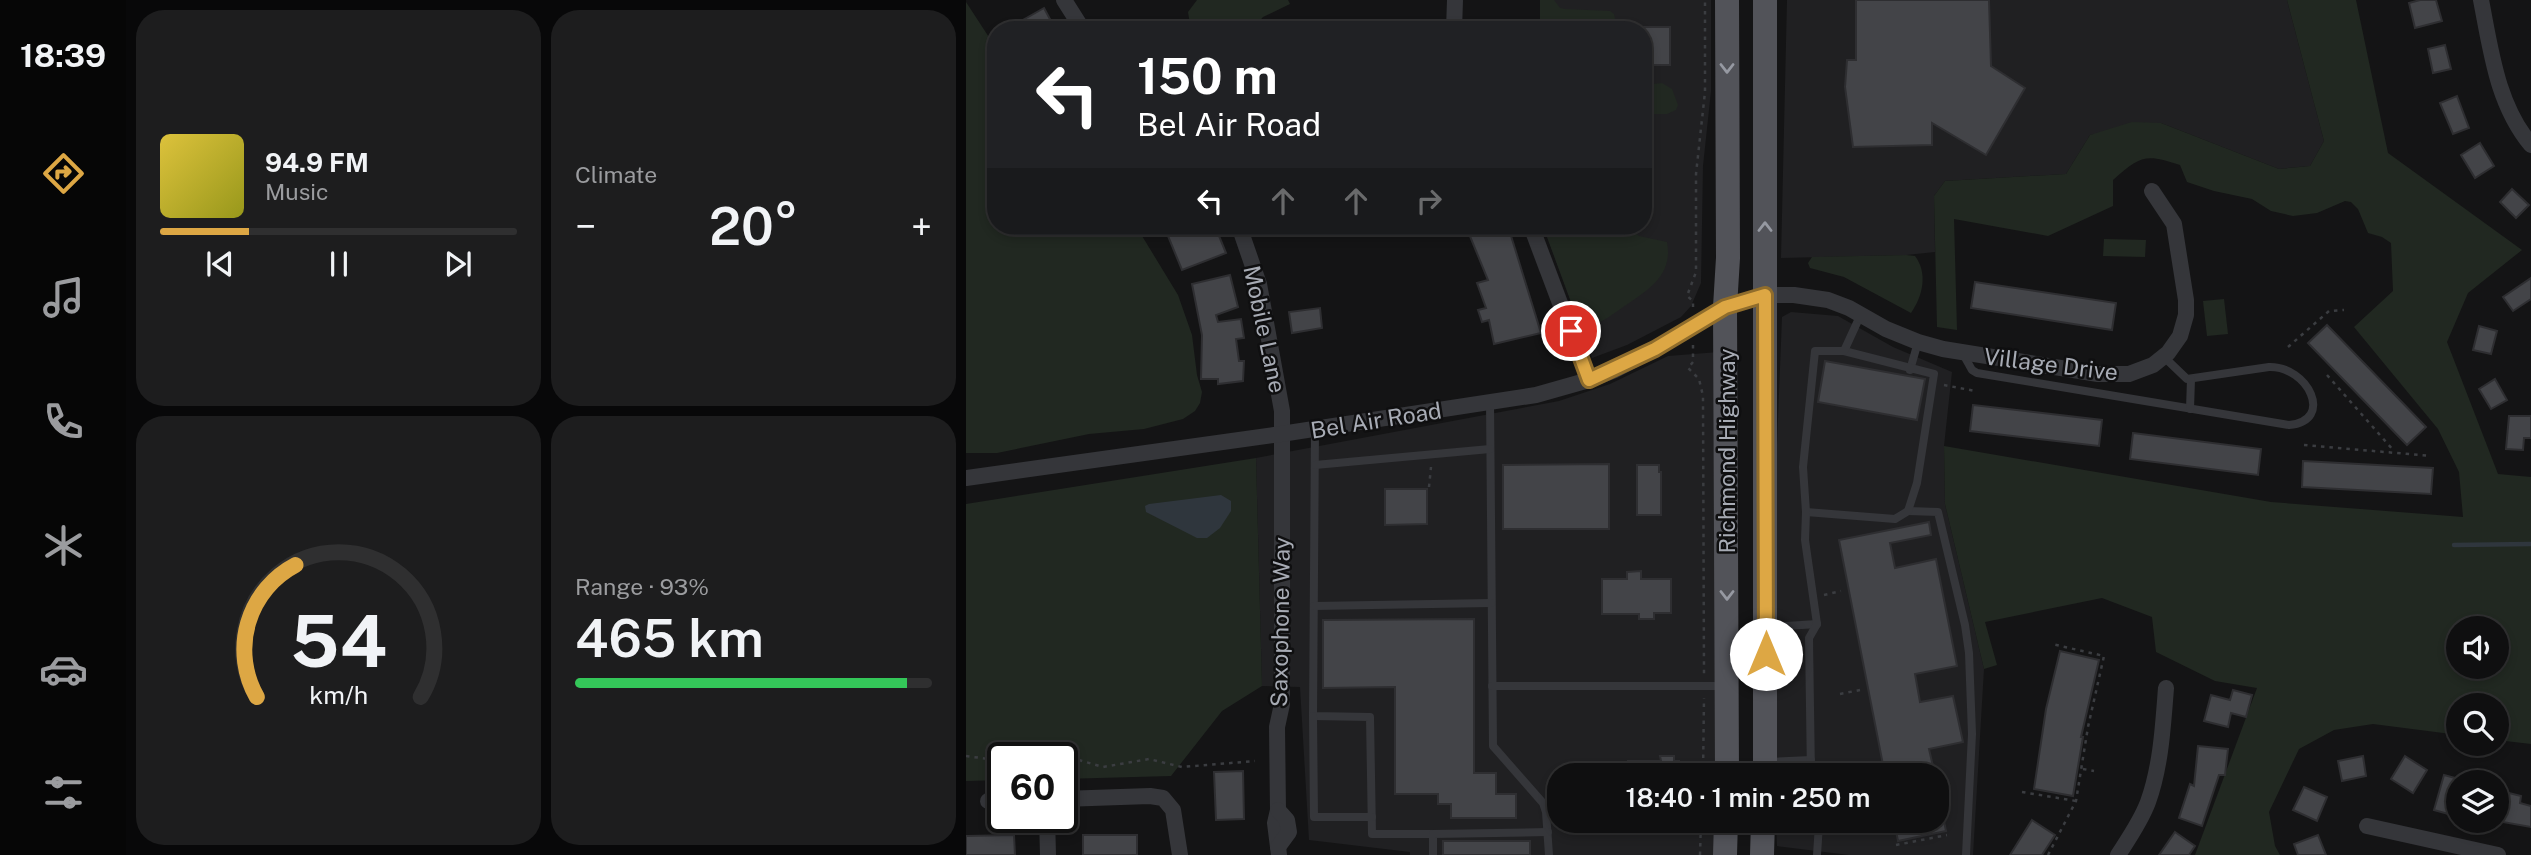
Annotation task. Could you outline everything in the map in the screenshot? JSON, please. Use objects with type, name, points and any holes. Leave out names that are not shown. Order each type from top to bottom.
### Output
[{"type":"main road","name":"Richmond Highway","points":[[1727,0],[1727,763]]},
{"type":"main road","name":"Richmond Highway","points":[[1765,0],[1765,763]]},
{"type":"main road","points":[[1725,855],[1726,833]]},
{"type":"main road","points":[[1762,855],[1763,833]]},
{"type":"street","points":[[1064,0],[1077,21]]},
{"type":"street","points":[[1454,21],[1455,0]]},
{"type":"street","points":[[2480,0],[2501,90],[2514,120],[2531,145]]},
{"type":"street","points":[[2152,191],[2174,224],[2186,300],[2182,330],[2164,357]]},
{"type":"street","name":"Mobile Lane","points":[[1242,235],[1259,284],[1282,411],[1281,434]]},
{"type":"street","points":[[1534,235],[1589,380]]},
{"type":"street","name":"Bel Air Road","points":[[966,478],[1536,395],[1589,380],[1655,349],[1725,307],[1765,295]]},
{"type":"street","name":"Village Drive","points":[[1765,295],[1794,295],[1828,300],[1918,342],[1962,352],[2116,375],[2143,370],[2164,357]]},
{"type":"street","name":"Saxophone Way","points":[[1278,851],[1275,823],[1278,810],[1277,727],[1282,704],[1281,434]]},
{"type":"street","points":[[2118,855],[2143,813],[2153,786],[2166,688]]},
{"type":"street","points":[[1078,798],[1163,798],[1173,810],[1180,855]]},
{"type":"street","points":[[2367,826],[2498,855]]},
{"type":"street","points":[[1047,833],[1048,855]]},
{"type":"lane","points":[[1844,351],[1861,314]]},
{"type":"lane","points":[[1910,370],[1918,342]]},
{"type":"lane","points":[[1796,763],[1811,760],[1809,638],[1817,624],[1805,540],[1803,467],[1815,351],[1844,351],[1934,374],[1917,483],[1908,510],[1895,519],[1806,512]]},
{"type":"lane","points":[[1962,352],[1972,370],[1977,373],[2289,425],[2305,420],[2311,413],[2311,393],[2305,382],[2280,368],[2269,367],[2192,379],[2182,376],[2164,357]]},
{"type":"lane","points":[[2190,409],[2192,379]]},
{"type":"lane","points":[[1490,402],[1493,746],[1543,803],[1547,822]]},
{"type":"lane","points":[[1315,429],[1314,817],[1372,817]]},
{"type":"lane","points":[[1315,465],[1490,449]]},
{"type":"lane","points":[[1908,510],[1938,512],[1965,625],[1972,718],[1966,855]]},
{"type":"lane","points":[[1314,606],[1491,603]]},
{"type":"lane","points":[[1766,627],[1817,624]]},
{"type":"lane","points":[[1492,686],[1727,687]]},
{"type":"lane","points":[[1313,716],[1370,717],[1372,834],[1547,832]]},
{"type":"lane","points":[[1548,833],[1549,855]]},
{"type":"lane","points":[[1817,855],[1818,833]]},
{"type":"lane","points":[[1433,834],[1433,855]]},
{"type":"path","points":[[1693,301],[1686,296],[1696,272],[1696,174],[1704,92],[1704,0]]},
{"type":"path","points":[[2288,347],[2329,311],[2344,310]]},
{"type":"path","points":[[1693,362],[1688,368],[1699,379],[1703,397],[1704,671]]},
{"type":"path","points":[[2327,375],[2395,453]]},
{"type":"path","points":[[1933,382],[1975,391]]},
{"type":"path","points":[[2304,445],[2431,456]]},
{"type":"path","points":[[1429,487],[1431,455]]},
{"type":"path","points":[[1814,598],[1841,591]]},
{"type":"path","points":[[2048,855],[2076,801],[2104,656],[2052,644]]},
{"type":"path","points":[[1840,694],[1860,690]]},
{"type":"path","points":[[1703,763],[1704,700]]},
{"type":"path","points":[[966,756],[987,759]]},
{"type":"path","points":[[1078,760],[1103,767],[1149,759],[1182,766],[1255,761]]},
{"type":"path","points":[[2082,768],[2094,771]]},
{"type":"path","points":[[2022,792],[2076,801]]},
{"type":"path","points":[[1700,855],[1701,833]]},
{"type":"path","points":[[1896,845],[1947,835]]},
{"type":"shaded area","points":[[1197,0],[1288,0],[1290,4],[1260,21],[1190,21],[1188,12]]},
{"type":"shaded area","points":[[1540,0],[1711,0],[1711,91],[1703,166],[1701,283],[1691,306],[1681,317],[1627,345],[1592,358],[1546,235],[1652,235],[1652,21],[1540,21]]},
{"type":"shaded area","points":[[1540,0],[1554,0],[1560,8],[1565,9],[1610,11],[1615,19],[1609,21],[1540,21]]},
{"type":"shaded area","points":[[1787,0],[2287,0],[2324,141],[2310,166],[2279,169],[2161,123],[2090,135],[2066,174],[1945,181],[1934,196],[1935,252],[1781,258]]},
{"type":"shaded area","points":[[2287,0],[2356,0],[2388,153],[2522,250],[2468,293],[2447,342],[2498,474],[2531,477],[2531,744],[2509,741],[2509,693],[2446,693],[2446,733],[2373,724],[2334,730],[2299,749],[2269,812],[2275,846],[2280,855],[2195,855],[2257,688],[2215,681],[2156,652],[2152,617],[2102,598],[1985,622],[1997,665],[1984,669],[1945,504],[1944,446],[2271,502],[2463,517],[2459,472],[2438,429],[2354,327],[2393,291],[2391,243],[2368,233],[2358,209],[2351,202],[2345,201],[2317,213],[2293,216],[2271,211],[2252,199],[2187,182],[2180,165],[2159,159],[2144,159],[2113,180],[2113,206],[2048,236],[1954,219],[1957,330],[1937,327],[1934,196],[1945,181],[2066,174],[2090,135],[2132,122],[2161,123],[2279,169],[2310,166],[2324,141]]},
{"type":"shaded area","points":[[966,2],[987,34],[987,235],[1141,235],[1178,295],[1192,335],[1202,392],[1195,411],[1183,419],[1144,429],[1089,434],[997,453],[966,453]]},
{"type":"shaded area","points":[[1662,83],[1672,89],[1678,105],[1676,110],[1667,114],[1652,114],[1652,84]]},
{"type":"shaded area","points":[[1546,235],[1638,235],[1667,242],[1668,255],[1661,275],[1638,297],[1604,320],[1594,323],[1575,313]]},
{"type":"shaded area","points":[[2104,239],[2146,240],[2145,257],[2103,256]]},
{"type":"shaded area","points":[[1915,256],[1923,277],[1919,299],[1911,313],[1844,277],[1810,268],[1808,263],[1812,257]]},
{"type":"shaded area","points":[[2224,299],[2228,334],[2207,336],[2203,301]]},
{"type":"shaded area","points":[[1791,312],[1838,316],[1893,347],[1952,372],[1944,446],[1945,504],[1984,669],[1973,855],[1849,855],[1777,846],[1776,833],[1949,833],[1949,763],[1773,763],[1768,673],[1782,317]]},
{"type":"shaded area","points":[[1719,352],[1717,763],[1547,763],[1547,833],[1718,833],[1718,855],[1410,855],[1410,852],[1309,840],[1300,687],[1262,686],[1256,458],[1559,401],[1610,384],[1668,356]]},
{"type":"shaded area","points":[[1256,458],[1262,686],[1222,711],[1171,776],[1078,779],[1078,742],[987,742],[987,780],[966,781],[966,504]]},
{"type":"shaded area","points":[[1221,495],[1231,501],[1231,511],[1220,528],[1207,538],[1197,538],[1146,512],[1145,506],[1149,504]]},
{"type":"building","points":[[1856,0],[1989,0],[1991,66],[2025,88],[1986,155],[1932,123],[1932,145],[1853,147],[1845,87],[1847,60],[1856,60]]},
{"type":"building","points":[[2436,0],[2442,21],[2415,28],[2409,3]]},
{"type":"building","points":[[1044,8],[1051,21],[1021,21]]},
{"type":"building","points":[[1652,27],[1670,27],[1670,65],[1652,65]]},
{"type":"building","points":[[2445,45],[2451,69],[2433,73],[2428,49]]},
{"type":"building","points":[[2457,96],[2469,128],[2453,134],[2440,103]]},
{"type":"building","points":[[2480,143],[2494,166],[2475,178],[2461,155]]},
{"type":"building","points":[[2512,189],[2529,205],[2516,218],[2500,202]]},
{"type":"building","points":[[1219,235],[1226,253],[1182,270],[1168,236]]},
{"type":"building","points":[[1469,235],[1511,235],[1541,333],[1494,344],[1489,320],[1482,322],[1478,310],[1486,308],[1477,283],[1488,280]]},
{"type":"building","points":[[1230,275],[1238,307],[1216,315],[1218,322],[1241,319],[1244,338],[1236,339],[1239,361],[1244,361],[1243,381],[1218,384],[1218,379],[1201,379],[1202,335],[1192,284]]},
{"type":"building","points":[[2531,278],[2531,299],[2513,311],[2503,297]]},
{"type":"building","points":[[1975,282],[2116,303],[2112,330],[1971,308]]},
{"type":"building","points":[[1320,308],[1322,328],[1292,333],[1289,312]]},
{"type":"building","points":[[2327,325],[2426,427],[2407,445],[2308,343]]},
{"type":"building","points":[[2479,326],[2497,331],[2491,354],[2473,350]]},
{"type":"building","points":[[1825,361],[1925,379],[1917,420],[1818,402]]},
{"type":"building","points":[[2495,379],[2507,400],[2491,409],[2479,389]]},
{"type":"building","points":[[1973,405],[2102,420],[2099,446],[1970,431]]},
{"type":"building","points":[[2509,416],[2531,416],[2531,438],[2524,438],[2523,450],[2506,449]]},
{"type":"building","points":[[2133,433],[2261,449],[2258,475],[2130,459]]},
{"type":"building","points":[[2303,461],[2433,468],[2431,494],[2302,487]]},
{"type":"building","points":[[1609,464],[1609,529],[1503,529],[1503,465]]},
{"type":"building","points":[[1637,465],[1659,465],[1661,515],[1637,515]]},
{"type":"building","points":[[1385,489],[1427,489],[1427,524],[1385,525]]},
{"type":"building","points":[[1929,522],[1931,535],[1890,543],[1895,568],[1936,559],[1957,666],[1915,674],[1920,702],[1953,696],[1963,742],[1929,749],[1932,763],[1883,763],[1839,540]]},
{"type":"building","points":[[1641,571],[1641,579],[1671,579],[1671,613],[1654,613],[1654,619],[1639,619],[1639,614],[1602,614],[1602,579],[1627,579],[1627,572]]},
{"type":"building","points":[[1474,619],[1474,773],[1496,773],[1496,794],[1516,794],[1516,818],[1451,818],[1451,804],[1438,804],[1438,794],[1395,794],[1395,687],[1323,688],[1323,620]]},
{"type":"building","points":[[2060,651],[2099,660],[2081,737],[2073,796],[2034,789],[2046,709]]},
{"type":"building","points":[[2233,690],[2252,695],[2246,717],[2231,713],[2228,727],[2204,721],[2211,695],[2230,700]]},
{"type":"building","points":[[2198,746],[2228,749],[2225,775],[2219,775],[2202,826],[2179,818],[2190,784],[2194,786]]},
{"type":"building","points":[[1660,756],[1674,756],[1674,761],[1679,763],[1628,763],[1628,761],[1661,761]]},
{"type":"building","points":[[2363,756],[2366,776],[2342,781],[2338,761]]},
{"type":"building","points":[[2405,756],[2427,770],[2413,793],[2391,779]]},
{"type":"building","points":[[1243,771],[1244,819],[1216,820],[1214,772]]},
{"type":"building","points":[[2444,775],[2446,776],[2446,813],[2434,810]]},
{"type":"building","points":[[2304,787],[2327,797],[2317,821],[2293,810]]},
{"type":"building","points":[[2509,793],[2521,796],[2520,803],[2531,806],[2531,827],[2509,823]]},
{"type":"building","points":[[2032,820],[2055,835],[2042,855],[2010,855]]},
{"type":"building","points":[[2175,832],[2195,846],[2189,855],[2159,855]]},
{"type":"building","points":[[1896,833],[1936,833],[1898,841]]},
{"type":"building","points":[[1014,835],[1015,855],[966,855],[966,836]]},
{"type":"building","points":[[1083,835],[1137,835],[1137,855],[1083,855]]},
{"type":"building","points":[[2318,835],[2326,855],[2298,855],[2294,844]]},
{"type":"building","points":[[1443,841],[1530,841],[1530,855],[1443,855]]},
{"type":"waterway","points":[[2454,545],[2531,544]]},
{"type":"route","points":[[1571,331],[1589,380],[1622,367],[1725,307],[1765,295],[1766,654]]}]
